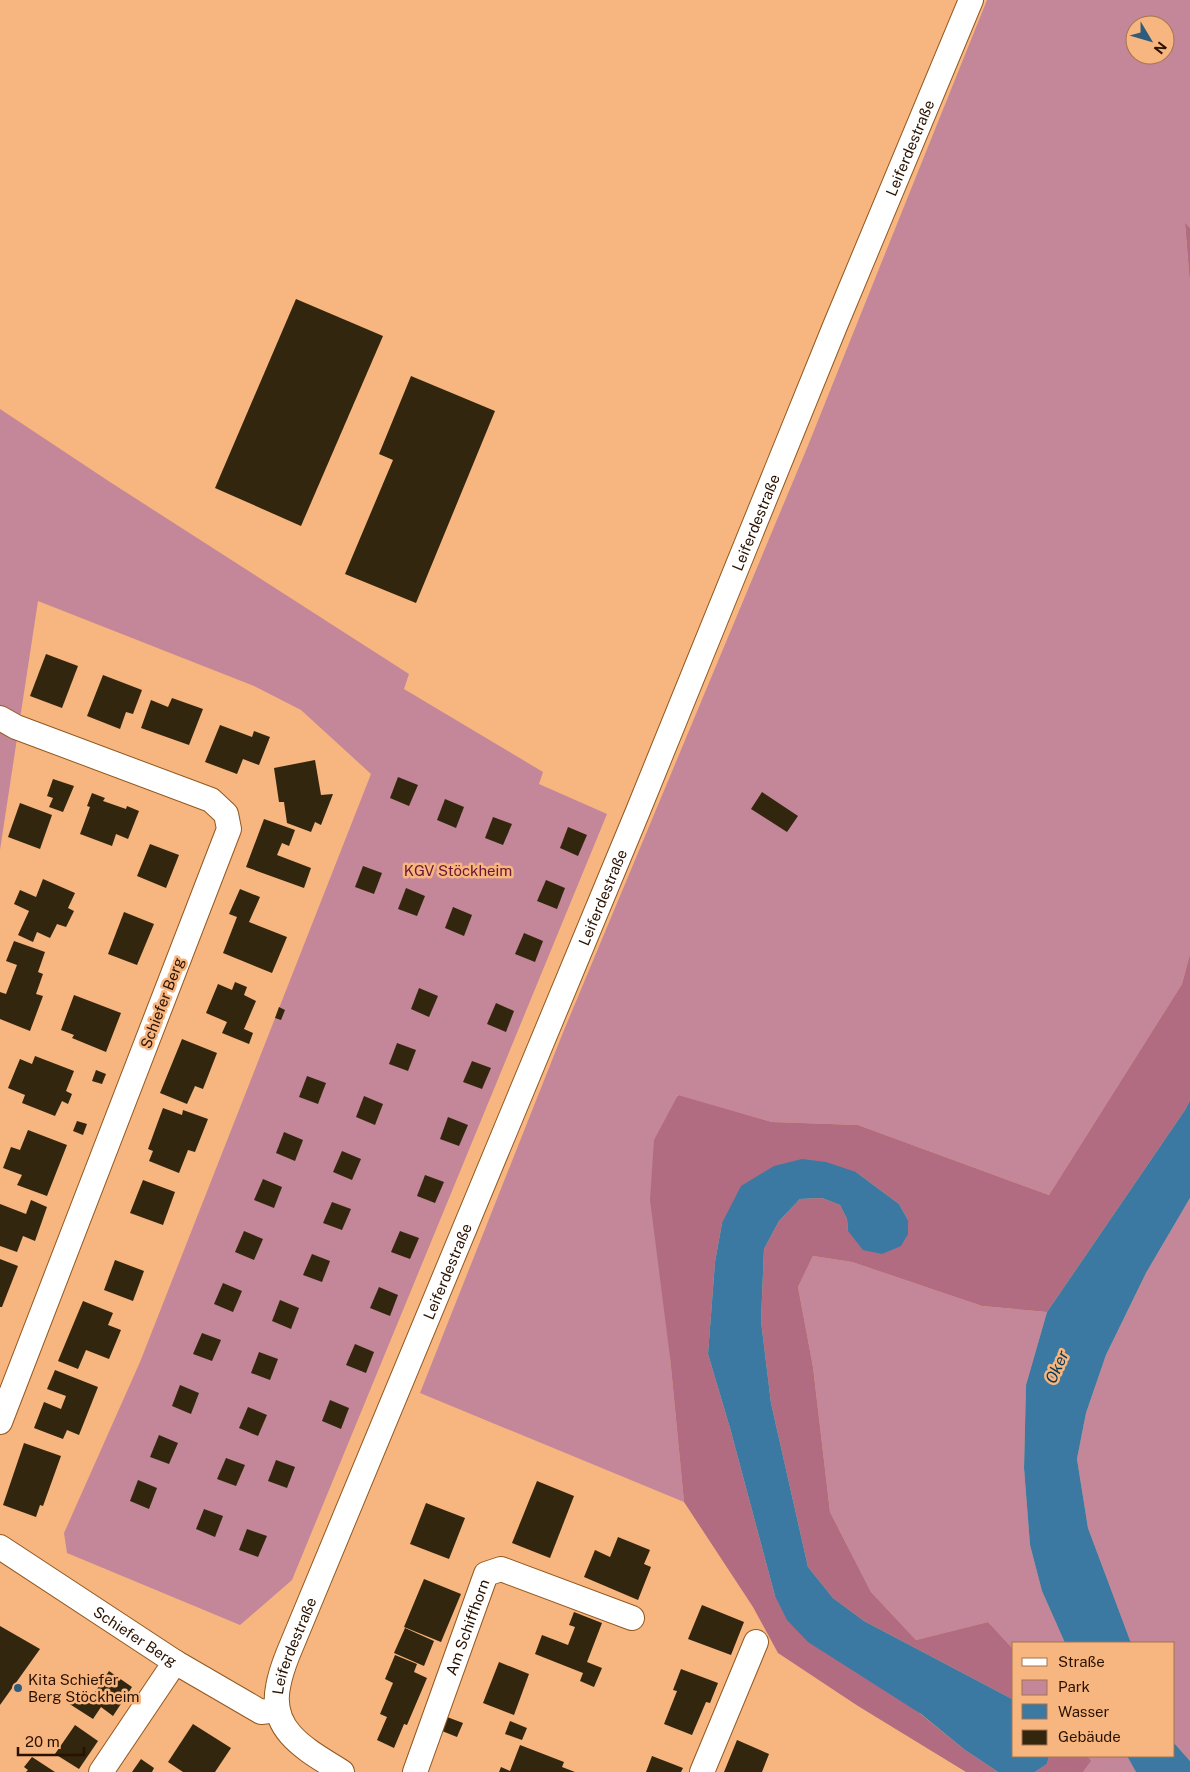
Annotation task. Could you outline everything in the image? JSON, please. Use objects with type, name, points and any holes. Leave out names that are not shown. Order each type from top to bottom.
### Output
[{"type":"street","name":"Leiferdestraße","points":[[342,1772],[298,1743],[284,1728],[277,1710],[277,1688],[288,1654],[638,811],[835,326],[971,0]]},
{"type":"street","name":"Schiefer Berg","points":[[0,718],[16,727],[211,800],[226,814],[229,829],[0,1422]]},
{"type":"street","name":"Schiefer Berg","points":[[0,1547],[175,1662],[262,1712],[277,1710]]},
{"type":"street","name":"Am Schiffhorn","points":[[415,1772],[486,1574],[501,1569],[632,1618]]},
{"type":"street","points":[[702,1772],[756,1642]]},
{"type":"street","points":[[101,1772],[175,1662]]},
{"type":"green space","points":[[987,0],[1190,0],[1190,228],[1185,224],[1190,284],[1190,954],[1182,984],[1049,1195],[858,1125],[772,1122],[677,1095],[670,1357],[684,1502],[420,1393],[562,1035],[807,448]]},
{"type":"green space","name":"KGV Stöckheim","points":[[0,409],[409,674],[404,689],[543,772],[539,784],[607,814],[292,1580],[240,1625],[67,1553],[64,1533],[140,1362],[371,774],[301,710],[254,686],[38,601],[0,850]]},
{"type":"green space","points":[[1190,1198],[1190,1761],[1175,1744],[1175,1642],[1131,1642],[1088,1528],[1077,1459],[1086,1413],[1106,1355],[1146,1273]]},
{"type":"green space","points":[[813,1256],[852,1262],[982,1306],[1047,1312],[1026,1385],[1024,1468],[1030,1545],[1042,1591],[1065,1642],[1012,1642],[1012,1648],[988,1622],[916,1640],[871,1592],[830,1512],[813,1367],[798,1287]]},
{"type":"green space","points":[[1088,1757],[1128,1757],[1136,1772],[1083,1772],[1090,1762]]},
{"type":"shaded area","points":[[1185,223],[1190,228],[1190,284]]},
{"type":"shaded area","points":[[1190,954],[1190,1100],[1047,1312],[982,1306],[852,1262],[813,1256],[798,1287],[813,1367],[830,1512],[871,1592],[916,1640],[988,1622],[1012,1648],[1012,1699],[864,1621],[833,1598],[808,1567],[771,1403],[761,1321],[764,1249],[779,1221],[800,1199],[822,1198],[840,1205],[847,1219],[848,1231],[908,1220],[899,1204],[856,1172],[722,1223],[715,1262],[708,1354],[775,1596],[965,1750],[998,1772],[966,1772],[858,1706],[778,1653],[753,1607],[684,1502],[670,1357],[650,1200],[654,1140],[678,1095],[772,1122],[858,1125],[1049,1195],[1182,984]]},
{"type":"shaded area","points":[[1049,1757],[1088,1757],[1091,1761],[1083,1772],[1035,1772],[1047,1764]]},
{"type":"water","name":"Oker","points":[[1190,1100],[1190,1198],[1146,1273],[1106,1355],[1086,1413],[1077,1459],[1088,1528],[1131,1642],[1065,1642],[1042,1591],[1030,1545],[1024,1468],[1026,1385],[1047,1312]]},
{"type":"water","points":[[802,1159],[826,1162],[856,1172],[899,1204],[908,1220],[908,1234],[901,1246],[882,1254],[863,1250],[848,1231],[847,1219],[840,1205],[822,1198],[800,1199],[779,1221],[764,1249],[761,1321],[771,1403],[808,1567],[833,1598],[864,1621],[1012,1699],[1012,1757],[1049,1757],[1047,1764],[1035,1772],[998,1772],[965,1750],[921,1714],[808,1642],[787,1620],[775,1596],[708,1354],[715,1262],[722,1223],[741,1186],[774,1166]]},
{"type":"water","points":[[1175,1744],[1190,1761],[1190,1772],[1136,1772],[1128,1757],[1175,1757]]},
{"type":"building","points":[[296,299],[383,336],[301,526],[215,488]]},
{"type":"building","points":[[411,376],[495,411],[416,603],[345,574],[393,460],[379,454]]},
{"type":"building","points":[[46,654],[78,666],[62,708],[30,696]]},
{"type":"building","points":[[103,675],[142,690],[133,714],[126,712],[120,729],[87,716]]},
{"type":"building","points":[[172,698],[203,709],[189,745],[141,728],[151,700],[168,707]]},
{"type":"building","points":[[220,725],[252,737],[254,731],[270,737],[259,765],[243,759],[237,774],[205,762]]},
{"type":"building","points":[[315,760],[321,795],[333,794],[321,825],[315,822],[311,832],[287,823],[284,802],[279,802],[274,768]]},
{"type":"building","points":[[398,777],[418,785],[409,806],[390,798]]},
{"type":"building","points":[[53,779],[74,786],[63,812],[49,807],[53,798],[47,796]]},
{"type":"building","points":[[762,792],[798,816],[787,832],[751,809]]},
{"type":"building","points":[[92,793],[105,798],[103,801],[126,809],[127,806],[139,811],[128,839],[116,834],[112,846],[80,834],[90,807],[87,806]]},
{"type":"building","points":[[445,799],[464,807],[456,828],[437,820]]},
{"type":"building","points":[[20,803],[52,815],[40,849],[8,837]]},
{"type":"building","points":[[493,817],[512,824],[503,845],[485,838]]},
{"type":"building","points":[[264,819],[295,830],[289,846],[282,843],[277,855],[311,868],[304,888],[246,867]]},
{"type":"building","points":[[568,827],[587,835],[578,856],[560,848]]},
{"type":"building","points":[[150,844],[179,855],[166,888],[137,876]]},
{"type":"building","points":[[363,866],[382,873],[374,894],[355,887]]},
{"type":"building","points":[[43,879],[75,893],[68,908],[74,911],[66,927],[57,924],[50,938],[37,932],[33,942],[18,935],[29,911],[14,904],[20,890],[36,897]]},
{"type":"building","points":[[546,880],[565,888],[557,909],[537,901]]},
{"type":"building","points":[[406,888],[425,896],[417,916],[398,909]]},
{"type":"building","points":[[240,889],[260,897],[249,922],[287,937],[272,973],[223,953],[237,917],[229,914]]},
{"type":"building","points":[[453,907],[472,915],[464,936],[445,928]]},
{"type":"building","points":[[124,912],[154,924],[137,965],[108,954]]},
{"type":"building","points":[[524,933],[543,941],[535,962],[515,954]]},
{"type":"building","points":[[14,941],[45,952],[38,972],[43,974],[36,994],[43,996],[30,1031],[0,1019],[0,992],[6,994],[17,965],[6,961]]},
{"type":"building","points":[[235,982],[247,987],[244,995],[256,1001],[244,1029],[253,1033],[249,1044],[222,1033],[227,1022],[206,1013],[218,984],[232,990]]},
{"type":"building","points":[[419,988],[438,996],[429,1017],[411,1009]]},
{"type":"building","points":[[74,995],[121,1013],[106,1052],[72,1038],[74,1035],[61,1030]]},
{"type":"building","points":[[496,1003],[514,1011],[506,1032],[487,1024]]},
{"type":"building","points":[[279,1007],[285,1010],[281,1020],[275,1018]]},
{"type":"building","points":[[182,1039],[217,1053],[203,1089],[195,1086],[187,1104],[160,1093]]},
{"type":"building","points":[[397,1043],[416,1050],[408,1071],[389,1064]]},
{"type":"building","points":[[35,1056],[74,1071],[66,1091],[72,1094],[68,1104],[62,1101],[55,1116],[22,1103],[25,1095],[8,1088],[20,1059],[32,1064]]},
{"type":"building","points":[[472,1061],[491,1068],[482,1089],[463,1082]]},
{"type":"building","points":[[96,1070],[106,1074],[102,1084],[92,1081]]},
{"type":"building","points":[[307,1076],[326,1083],[318,1104],[299,1097]]},
{"type":"building","points":[[364,1096],[383,1104],[375,1125],[356,1117]]},
{"type":"building","points":[[163,1108],[182,1115],[183,1110],[208,1119],[195,1152],[188,1150],[179,1173],[149,1161],[153,1151],[148,1149]]},
{"type":"building","points":[[448,1117],[468,1125],[459,1146],[440,1139]]},
{"type":"building","points":[[77,1121],[87,1124],[83,1135],[73,1131]]},
{"type":"building","points":[[28,1130],[67,1145],[47,1196],[17,1185],[22,1175],[3,1168],[11,1147],[20,1150]]},
{"type":"building","points":[[284,1132],[303,1140],[295,1161],[276,1153]]},
{"type":"building","points":[[342,1151],[361,1159],[352,1180],[333,1172]]},
{"type":"building","points":[[425,1175],[444,1182],[435,1203],[417,1196]]},
{"type":"building","points":[[263,1179],[282,1187],[274,1208],[254,1200]]},
{"type":"building","points":[[143,1180],[175,1192],[163,1225],[130,1213]]},
{"type":"building","points":[[31,1200],[47,1207],[35,1241],[23,1236],[17,1252],[0,1246],[0,1204],[26,1214]]},
{"type":"building","points":[[332,1202],[351,1209],[342,1230],[323,1223]]},
{"type":"building","points":[[244,1231],[263,1239],[254,1260],[235,1252]]},
{"type":"building","points":[[400,1231],[419,1238],[410,1259],[391,1252]]},
{"type":"building","points":[[312,1254],[330,1261],[322,1282],[303,1275]]},
{"type":"building","points":[[0,1259],[18,1266],[2,1307],[0,1307]]},
{"type":"building","points":[[115,1260],[144,1271],[133,1301],[104,1290]]},
{"type":"building","points":[[223,1283],[242,1291],[233,1312],[214,1304]]},
{"type":"building","points":[[379,1287],[398,1295],[390,1316],[370,1308]]},
{"type":"building","points":[[280,1300],[299,1308],[291,1329],[272,1321]]},
{"type":"building","points":[[83,1301],[113,1313],[108,1325],[121,1330],[109,1359],[86,1350],[78,1369],[58,1361]]},
{"type":"building","points":[[202,1333],[221,1340],[212,1361],[193,1354]]},
{"type":"building","points":[[355,1344],[374,1352],[366,1373],[346,1365]]},
{"type":"building","points":[[259,1352],[278,1359],[270,1380],[251,1373]]},
{"type":"building","points":[[55,1370],[98,1387],[79,1435],[67,1430],[63,1439],[34,1428],[44,1402],[61,1409],[66,1396],[47,1389]]},
{"type":"building","points":[[180,1385],[199,1393],[191,1414],[172,1406]]},
{"type":"building","points":[[330,1400],[349,1408],[341,1429],[322,1421]]},
{"type":"building","points":[[248,1407],[267,1415],[258,1436],[239,1428]]},
{"type":"building","points":[[159,1435],[178,1443],[169,1464],[150,1457]]},
{"type":"building","points":[[24,1443],[61,1456],[43,1506],[40,1505],[36,1517],[3,1505]]},
{"type":"building","points":[[226,1458],[245,1465],[236,1486],[217,1479]]},
{"type":"building","points":[[276,1460],[295,1467],[287,1488],[268,1481]]},
{"type":"building","points":[[138,1480],[157,1488],[149,1509],[130,1501]]},
{"type":"building","points":[[537,1481],[574,1496],[550,1558],[512,1543]]},
{"type":"building","points":[[426,1503],[465,1518],[449,1559],[410,1544]]},
{"type":"building","points":[[204,1509],[223,1516],[215,1537],[196,1529]]},
{"type":"building","points":[[247,1529],[267,1536],[258,1557],[239,1550]]},
{"type":"building","points":[[618,1537],[650,1550],[644,1564],[651,1567],[638,1600],[584,1577],[595,1550],[610,1557]]},
{"type":"building","points":[[424,1579],[461,1594],[441,1642],[404,1627]]},
{"type":"building","points":[[702,1605],[744,1622],[731,1655],[688,1639]]},
{"type":"building","points":[[574,1612],[602,1623],[587,1662],[602,1668],[594,1687],[580,1681],[583,1673],[535,1654],[542,1635],[568,1645],[575,1627],[569,1625]]},
{"type":"building","name":"Kita Schiefer Berg Stöckheim","points":[[0,1626],[40,1649],[0,1705]]},
{"type":"building","points":[[405,1628],[434,1641],[424,1666],[394,1653]]},
{"type":"building","points":[[395,1655],[417,1664],[414,1672],[427,1678],[407,1725],[404,1724],[394,1748],[377,1740],[387,1717],[380,1714],[393,1683],[385,1679]]},
{"type":"building","points":[[499,1662],[529,1674],[514,1715],[483,1703]]},
{"type":"building","points":[[681,1669],[718,1683],[710,1703],[706,1702],[692,1735],[664,1724],[677,1691],[673,1690]]},
{"type":"building","points":[[109,1671],[132,1687],[113,1716],[101,1707],[93,1719],[68,1703],[75,1691],[90,1700]]},
{"type":"building","points":[[447,1717],[463,1723],[457,1737],[442,1731]]},
{"type":"building","points":[[510,1721],[527,1728],[522,1740],[505,1734]]},
{"type":"building","points":[[193,1724],[231,1748],[215,1772],[183,1772],[168,1762]]},
{"type":"building","points":[[75,1725],[98,1741],[79,1769],[55,1754]]},
{"type":"building","points":[[737,1740],[769,1754],[762,1772],[724,1772]]},
{"type":"building","points":[[520,1745],[564,1762],[562,1767],[575,1772],[499,1772],[501,1767],[510,1771]]},
{"type":"building","points":[[652,1756],[683,1768],[681,1772],[646,1772]]},
{"type":"building","points":[[32,1757],[55,1772],[26,1772],[28,1770],[24,1767]]},
{"type":"building","points":[[141,1759],[154,1768],[152,1772],[132,1772]]},
{"type":"place","name":"Kita Schiefer Berg Stöckheim","points":[[18,1688]]}]
